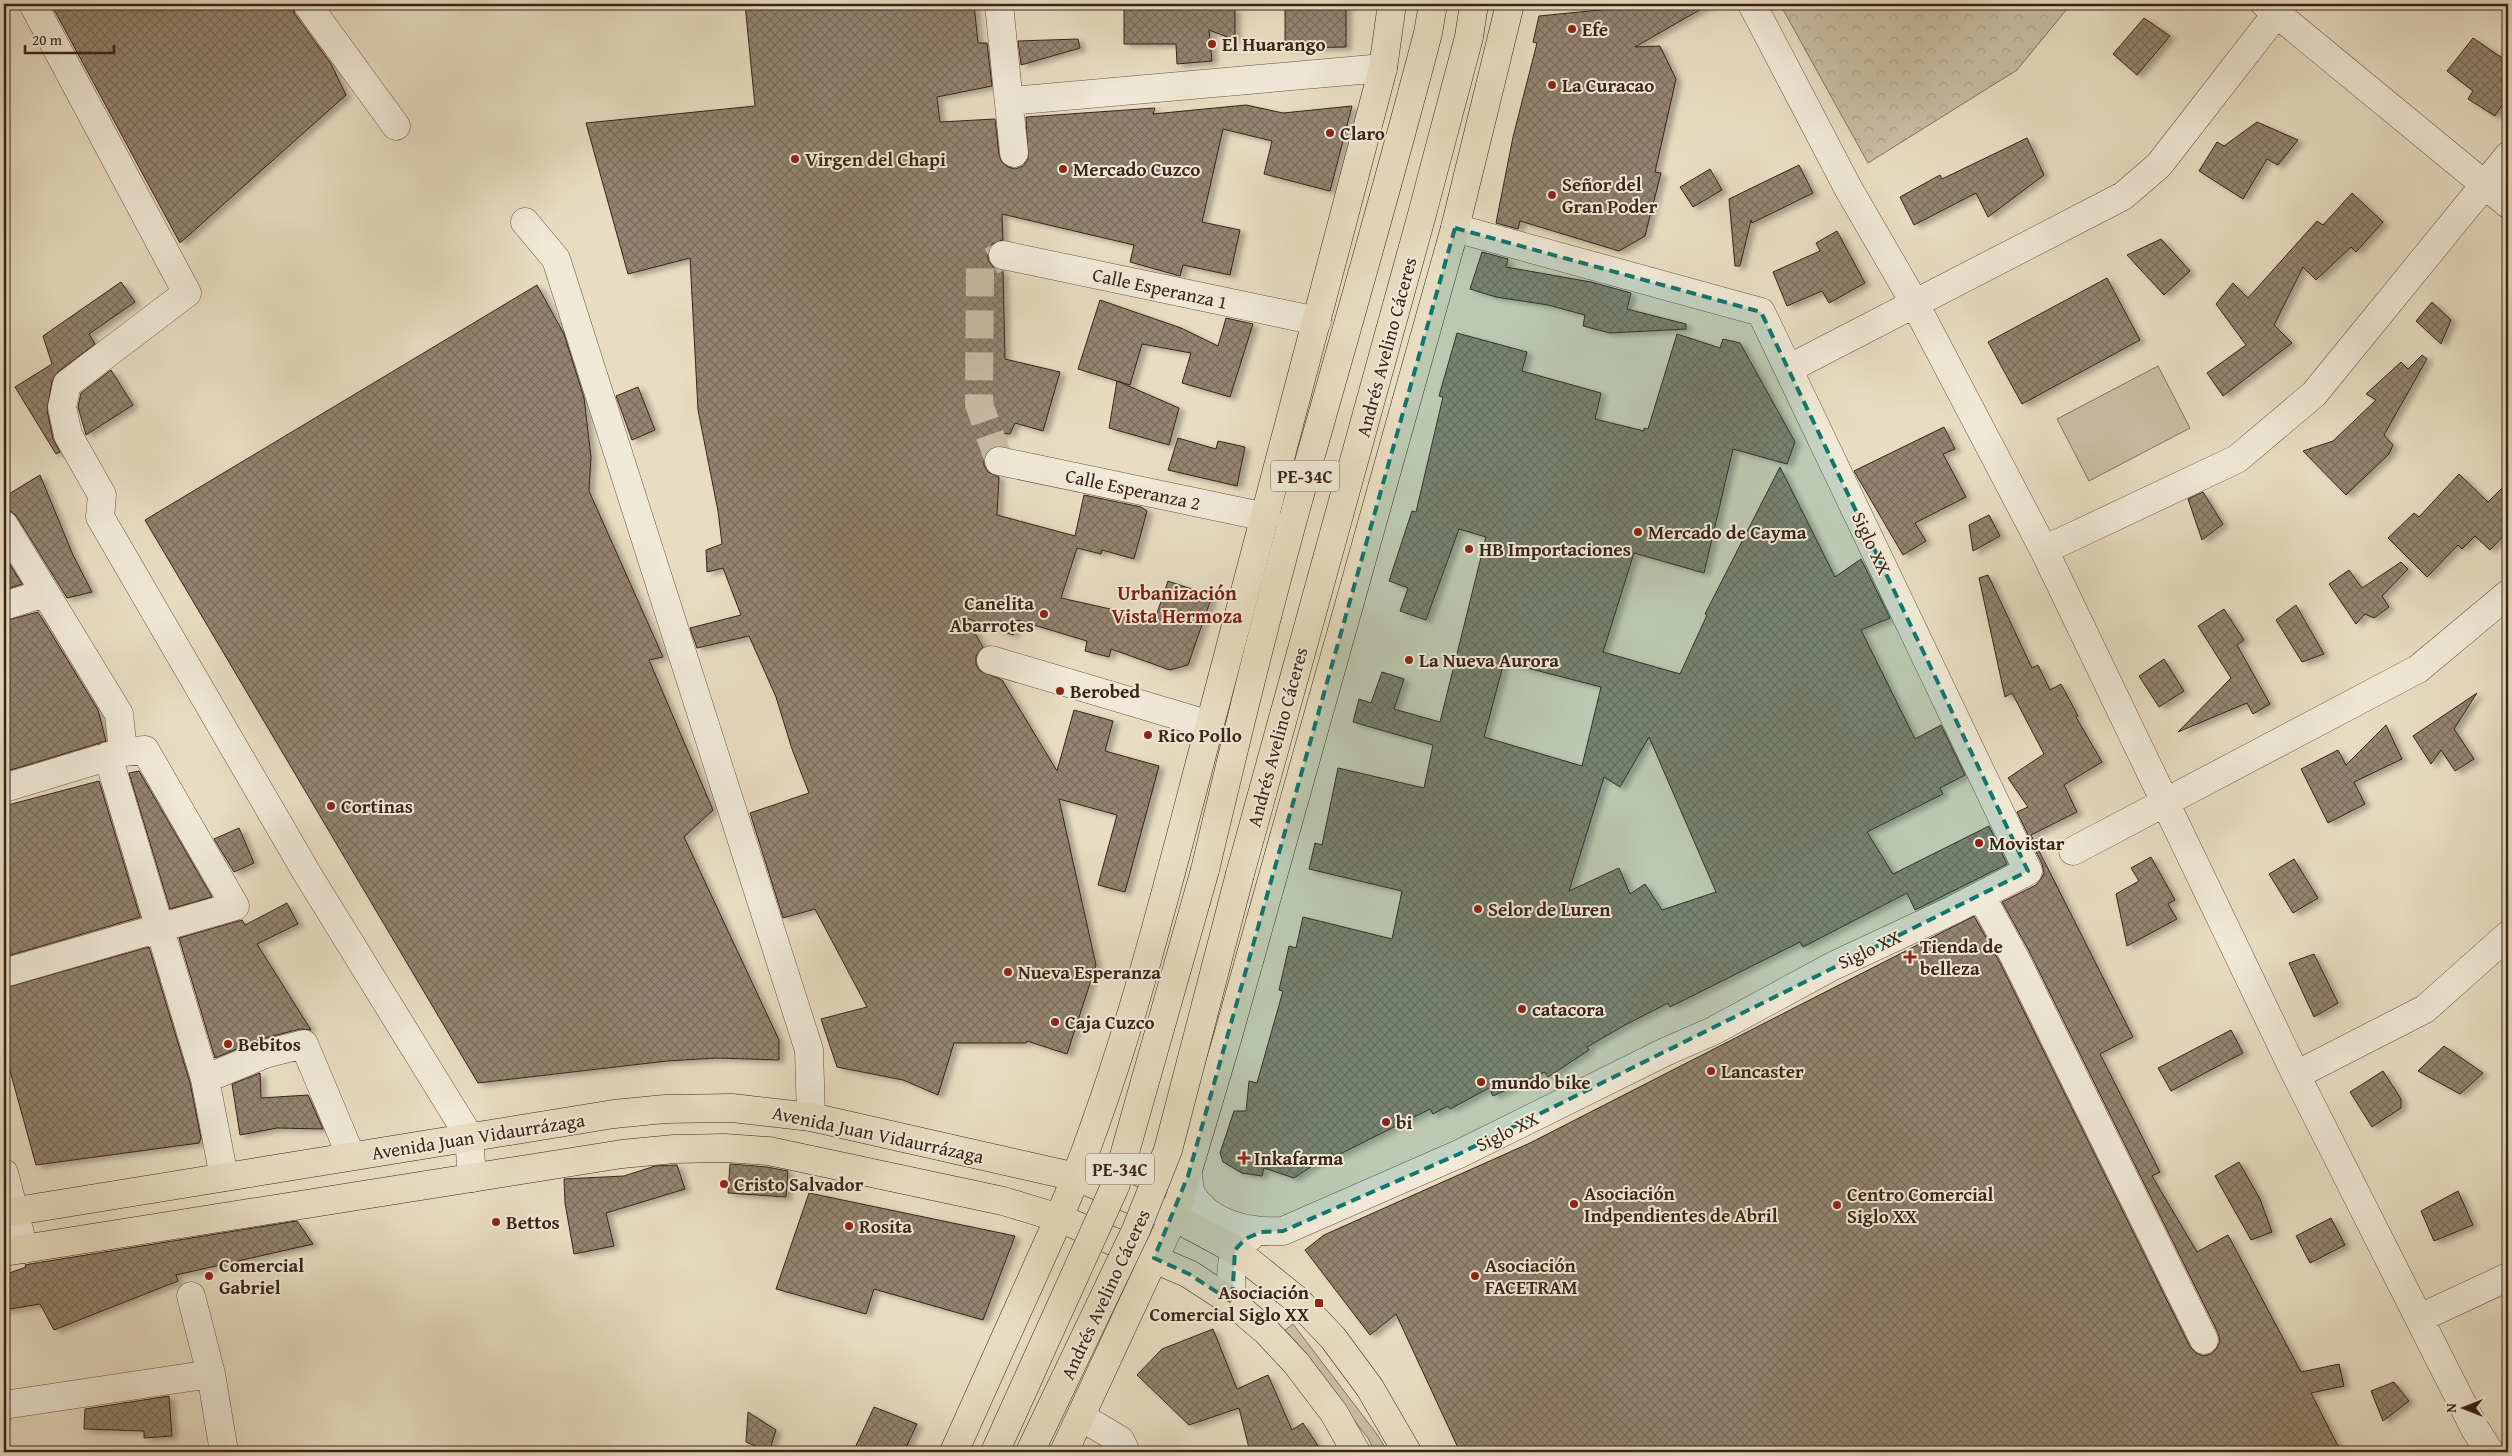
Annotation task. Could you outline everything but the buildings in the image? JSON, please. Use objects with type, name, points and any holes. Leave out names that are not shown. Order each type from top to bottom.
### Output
[{"type":"main road","points":[[954,1452],[1076,1177],[1138,992],[1180,844],[1383,68],[1392,4]]},
{"type":"main road","name":"Andrés Avelino Cáceres","points":[[995,1452],[1116,1184],[1205,870],[1238,732],[1300,496],[1378,222],[1428,33],[1433,4]]},
{"type":"main road","name":"Andrés Avelino Cáceres","points":[[1030,1452],[1136,1230],[1168,1150],[1240,874],[1424,209],[1469,37],[1474,4]]},
{"type":"main road","name":"Andrés Avelino Cáceres","points":[[1064,1452],[1174,1217],[1188,1176],[1455,228],[1510,4]]},
{"type":"main road","name":"Avenida Juan Vidaurrázaga","points":[[9,1212],[614,1114],[665,1109],[732,1108],[811,1117],[1076,1177],[1174,1217],[1235,1250],[1297,1300],[1333,1338],[1370,1388],[1406,1452]]},
{"type":"main road","name":"Avenida Juan Vidaurrázaga","points":[[14,1251],[622,1154],[674,1149],[760,1150],[806,1157],[1003,1201],[1059,1218],[1189,1274],[1232,1302],[1266,1331],[1296,1363],[1334,1413],[1356,1452]]},
{"type":"street","points":[[32,4],[187,292],[67,384],[62,407],[68,435],[102,495],[100,517],[308,875],[469,1136],[472,1178]]},
{"type":"street","points":[[307,4],[396,126]]},
{"type":"street","points":[[999,4],[1014,153]]},
{"type":"street","points":[[1752,4],[1848,188],[1914,302],[2044,550],[2296,1075],[2476,1429],[2490,1452]]},
{"type":"street","points":[[1455,228],[1762,312],[1790,368],[1914,302],[2123,196],[2159,165],[2275,7],[2485,187],[2508,204]]},
{"type":"street","points":[[1010,101],[1383,68]]},
{"type":"street","points":[[2044,550],[2236,459],[2314,394],[2485,187],[2508,156]]},
{"type":"street","points":[[525,222],[556,259],[617,443],[810,1050],[811,1117]]},
{"type":"street","name":"Calle Esperanza 1","points":[[1003,254],[1317,321]]},
{"type":"street","name":"Siglo XX","points":[[1188,1176],[1192,1195],[1211,1215],[1235,1226],[1261,1232],[1282,1231],[1450,1158],[1665,1052],[1713,1031],[1833,966],[1981,896],[2028,871],[1790,368]]},
{"type":"street","name":"Calle Esperanza 2","points":[[999,461],[1266,518]]},
{"type":"street","points":[[4,524],[119,714],[116,754],[159,928],[205,1079],[224,1177]]},
{"type":"street","points":[[4,606],[45,593]]},
{"type":"street","points":[[2073,851],[2418,669],[2508,594]]},
{"type":"street","points":[[991,660],[1210,725]]},
{"type":"street","points":[[4,788],[116,754],[145,750],[235,906],[4,973]]},
{"type":"street","points":[[1981,896],[2014,956],[2204,1340]]},
{"type":"street","points":[[2296,1075],[2425,1009],[2508,935]]},
{"type":"street","points":[[205,1079],[265,1054],[304,1044],[351,1156]]},
{"type":"street","points":[[4,1173],[14,1251]]},
{"type":"street","name":"Siglo XX","points":[[1235,1250],[1245,1239],[1261,1232]]},
{"type":"street","points":[[1232,1302],[1231,1278],[1235,1250]]},
{"type":"street","points":[[2420,1318],[2508,1277]]},
{"type":"street","points":[[191,1296],[212,1374],[224,1452]]},
{"type":"street","points":[[4,1406],[212,1374]]},
{"type":"street","points":[[1081,1417],[1120,1440],[1126,1452]]},
{"type":"highlighted area","points":[[1455,228],[1761,312],[2028,871],[1459,1154],[1283,1231],[1261,1232],[1245,1239],[1235,1250],[1232,1302],[1189,1274],[1154,1258],[1188,1176]]},
{"type":"green space","points":[[1780,4],[2071,4],[2017,70],[1868,163]]},
{"type":"green space","points":[[2158,366],[2190,428],[2089,481],[2057,419]]},
{"type":"green space","points":[[1293,1324],[1385,1447],[1375,1452],[1368,1438],[1284,1331]]},
{"type":"tunnel","points":[[999,461],[979,404],[980,267],[1003,255]]},
{"type":"place","name":"Efe","points":[[1572,29]]},
{"type":"place","name":"El Huarango","points":[[1212,44]]},
{"type":"place","name":"La Curacao","points":[[1552,85]]},
{"type":"place","name":"Claro","points":[[1330,133]]},
{"type":"place","name":"Virgen del Chapi","points":[[795,159]]},
{"type":"place","name":"Mercado Cuzco","points":[[1063,169]]},
{"type":"place","name":"Señor del Gran Poder","points":[[1552,195]]},
{"type":"place","name":"Mercado de Cayma","points":[[1638,532]]},
{"type":"place","name":"HB Importaciones","points":[[1469,549]]},
{"type":"place","name":"Canelita Abarrotes","points":[[1044,614]]},
{"type":"place","name":"La Nueva Aurora","points":[[1409,660]]},
{"type":"place","name":"Berobed","points":[[1060,691]]},
{"type":"place","name":"Rico Pollo","points":[[1148,735]]},
{"type":"place","name":"Cortinas","points":[[331,806]]},
{"type":"place","name":"Movistar","points":[[1979,843]]},
{"type":"place","name":"Selor de Luren","points":[[1478,909]]},
{"type":"place","name":"Tienda de belleza","points":[[1910,957]]},
{"type":"place","name":"Nueva Esperanza","points":[[1008,972]]},
{"type":"place","name":"catacora","points":[[1522,1009]]},
{"type":"place","name":"Caja Cuzco","points":[[1055,1022]]},
{"type":"place","name":"Bebitos","points":[[228,1044]]},
{"type":"place","name":"Lancaster","points":[[1711,1071]]},
{"type":"place","name":"mundo bike","points":[[1481,1082]]},
{"type":"place","name":"bi","points":[[1386,1122]]},
{"type":"place","name":"Inkafarma","points":[[1244,1158]]},
{"type":"place","name":"Cristo Salvador","points":[[724,1184]]},
{"type":"place","name":"Asociación Indpendientes de Abril","points":[[1574,1204]]},
{"type":"place","name":"Centro Comercial Siglo XX","points":[[1837,1205]]},
{"type":"place","name":"Bettos","points":[[496,1222]]},
{"type":"place","name":"Rosita","points":[[849,1226]]},
{"type":"place","name":"Comercial Gabriel","points":[[209,1276]]},
{"type":"place","name":"Asociación FACETRAM","points":[[1475,1276]]},
{"type":"place","name":"Asociación Comercial Siglo XX","points":[[1319,1303]]},
{"type":"district","name":"Urbanización Vista Hermoza","points":[[1177,604]]}]
